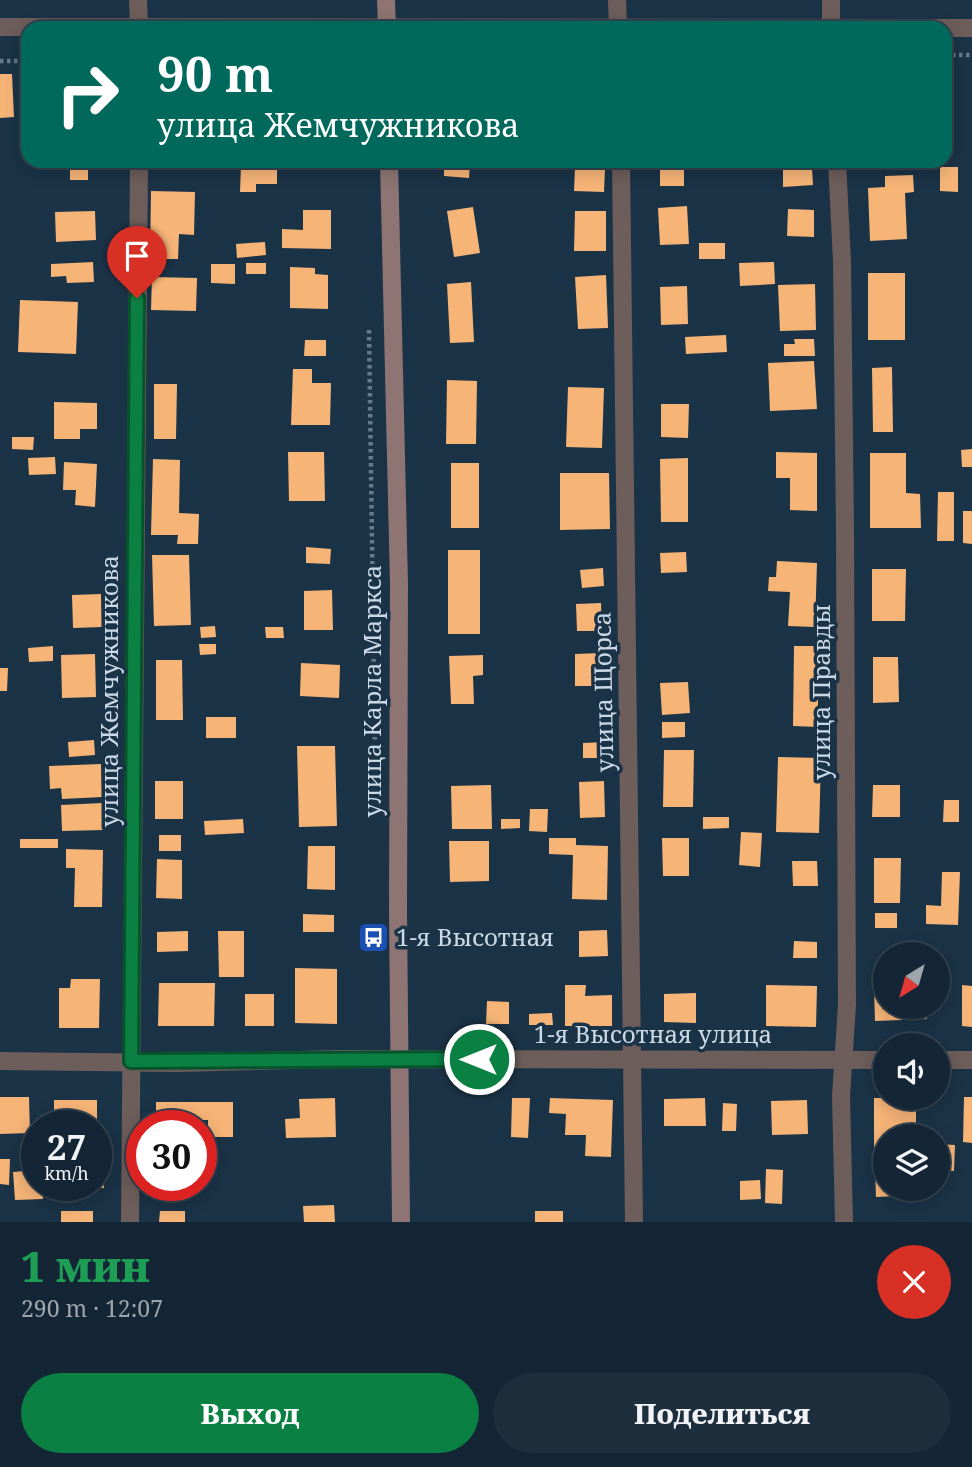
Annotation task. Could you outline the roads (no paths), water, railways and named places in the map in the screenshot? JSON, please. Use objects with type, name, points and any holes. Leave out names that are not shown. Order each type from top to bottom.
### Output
[{"type":"main road","points":[[386,0],[387,21]]},
{"type":"main road","name":"улица Карла Маркса","points":[[389,168],[399,584],[401,1222]]},
{"type":"street","points":[[138,0],[139,21]]},
{"type":"street","points":[[617,0],[617,21]]},
{"type":"street","points":[[831,0],[831,21]]},
{"type":"street","points":[[0,27],[21,27]]},
{"type":"street","points":[[952,28],[972,28]]},
{"type":"street","name":"улица Жемчужникова","points":[[131,1222],[139,168]]},
{"type":"street","name":"улица Щорса","points":[[621,168],[634,1222]]},
{"type":"street","name":"улица Правды","points":[[837,168],[842,261],[846,545],[847,1005],[843,1060],[844,1222]]},
{"type":"street","name":"1-я Высотная улица","points":[[0,1061],[873,1059]]},
{"type":"street","points":[[950,1060],[972,1060]]},
{"type":"place","name":"1-я Высотная","points":[[373,938]]}]
